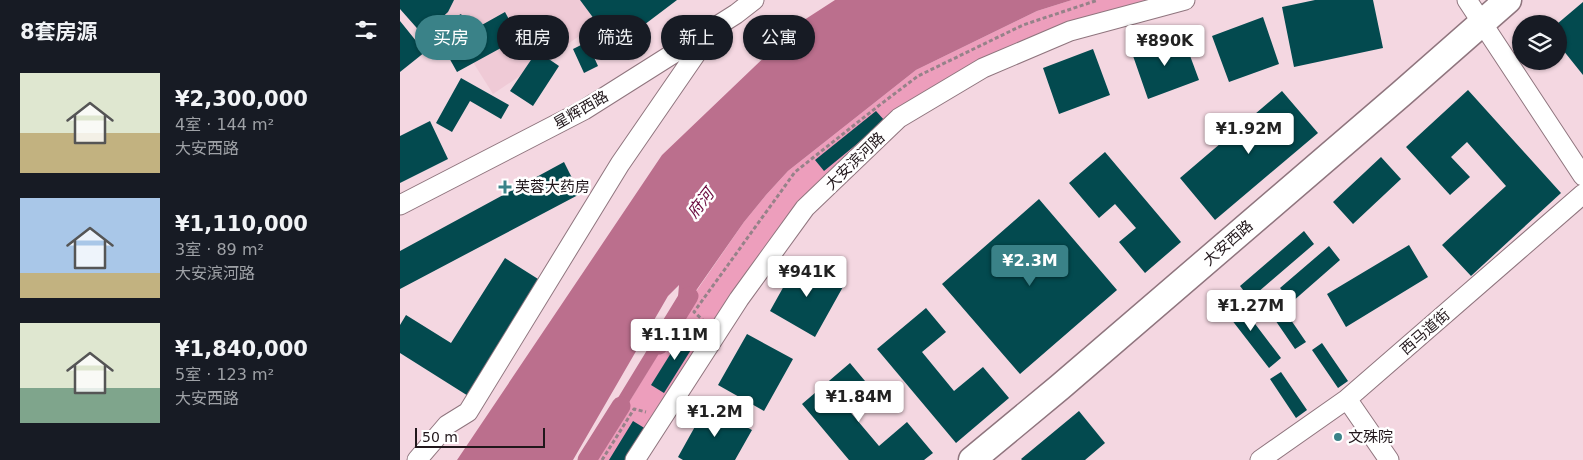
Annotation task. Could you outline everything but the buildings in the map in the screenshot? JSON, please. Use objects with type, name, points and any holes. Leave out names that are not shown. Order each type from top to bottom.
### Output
[{"type":"street","name":"星辉西路","points":[[733,16],[754,0]]},
{"type":"street","name":"大安滨河路","points":[[635,460],[739,299],[806,208],[899,118],[983,68],[1070,31],[1185,0]]},
{"type":"street","points":[[1467,0],[1583,176]]},
{"type":"street","name":"大安西路","points":[[972,460],[1060,387],[1508,0]]},
{"type":"street","name":"星辉西路","points":[[400,205],[584,110],[664,60]]},
{"type":"street","points":[[417,460],[447,426],[468,412],[620,164],[692,60]]},
{"type":"street","name":"西马道街","points":[[1260,460],[1347,399],[1583,194]]},
{"type":"street","points":[[1347,399],[1389,460]]},
{"type":"path","points":[[602,460],[634,409],[662,416]]},
{"type":"shaded area","points":[[434,0],[633,0],[611,15],[579,15],[579,36],[569,43],[569,15],[497,15],[497,60],[544,60],[493,94],[472,60],[487,60],[487,15],[443,15]]},
{"type":"shaded area","points":[[1072,0],[1161,0],[978,66],[816,189],[629,460],[594,460],[695,293],[744,222],[788,171],[916,70],[1037,11]]},
{"type":"water","name":"府河","points":[[835,0],[1072,0],[1037,11],[916,70],[788,171],[744,222],[695,292],[679,320],[669,313],[678,297],[679,285],[668,296],[573,460],[457,460],[662,155],[761,60],[815,60],[815,15],[812,15]]},
{"type":"water","points":[[666,319],[676,326],[612,430],[602,424]]},
{"type":"water","points":[[601,429],[610,434],[594,460],[582,460]]},
{"type":"waterway","points":[[659,345],[689,296]]},
{"type":"waterway","points":[[587,460],[621,406]]},
{"type":"place","name":"芙蓉大药房","points":[[505,187]]},
{"type":"place","name":"文殊院","points":[[1338,437]]}]
